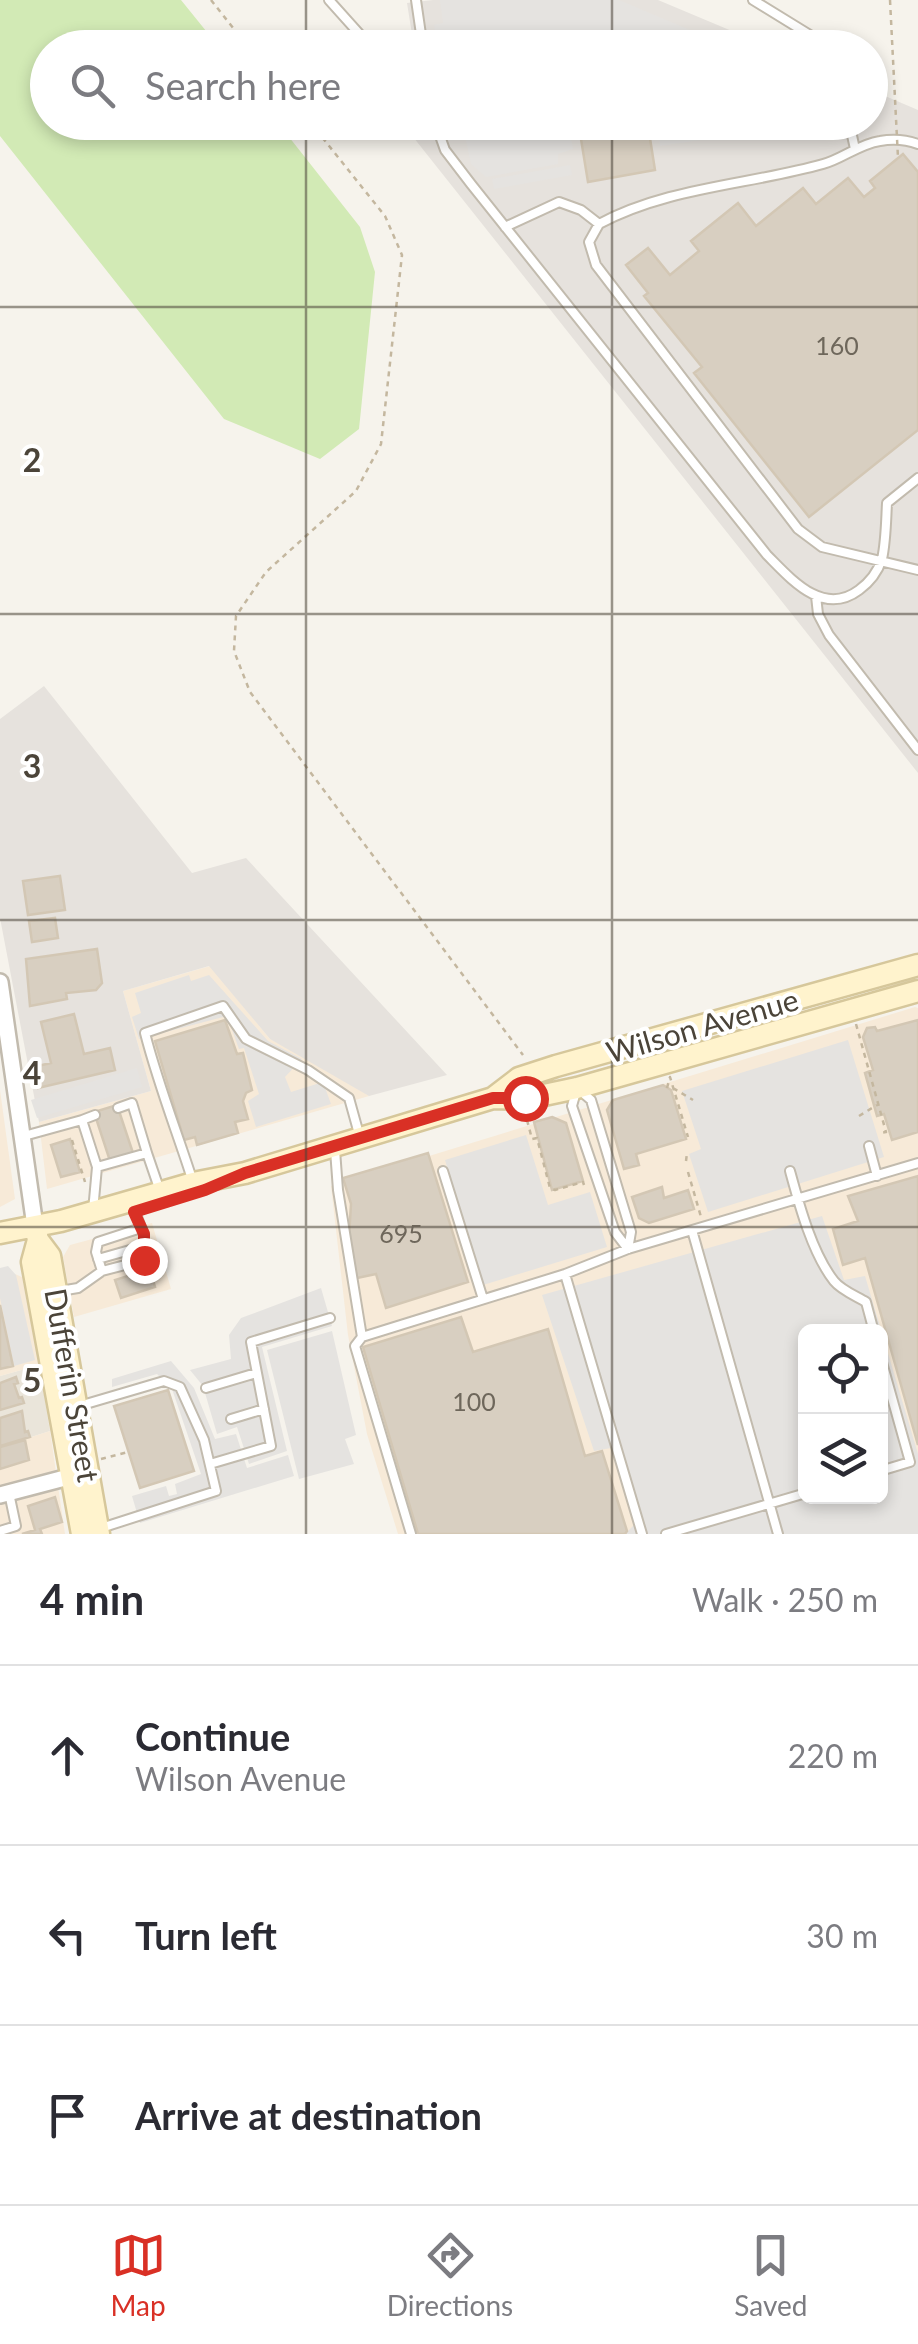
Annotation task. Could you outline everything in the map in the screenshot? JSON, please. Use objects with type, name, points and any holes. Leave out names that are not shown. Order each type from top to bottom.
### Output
[{"type":"main road","name":"Wilson Avenue","points":[[493,1098],[519,1078],[569,1062],[918,965]]},
{"type":"main road","name":"Wilson Avenue","points":[[0,1234],[138,1220],[245,1173],[493,1098],[525,1098],[577,1088],[918,991]]},
{"type":"main road","points":[[569,1062],[577,1088]]},
{"type":"main road","name":"Wilson Avenue","points":[[0,1246],[160,1191],[245,1173]]},
{"type":"main road","name":"Dufferin Street","points":[[37,1233],[50,1256],[87,1469],[93,1532]]},
{"type":"main road","name":"Dufferin Street","points":[[37,1233],[32,1262],[87,1469]]},
{"type":"street","name":"Dufferin Street","points":[[0,984],[5,1054],[37,1233]]},
{"type":"street","points":[[4,1494],[87,1469]]},
{"type":"lane","points":[[329,0],[356,30]]},
{"type":"lane","points":[[416,0],[420,30]]},
{"type":"lane","points":[[754,0],[802,30]]},
{"type":"lane","points":[[441,140],[445,150],[505,227],[767,555],[796,584],[816,596],[847,598],[873,577],[882,559],[888,503],[918,478]]},
{"type":"lane","points":[[854,140],[856,149]]},
{"type":"lane","points":[[918,144],[880,141],[827,164],[626,209],[599,224],[589,242],[596,266],[798,528],[822,547],[918,570]]},
{"type":"lane","points":[[505,227],[559,202],[581,210],[599,224]]},
{"type":"lane","points":[[816,596],[818,614],[829,635],[918,750]]},
{"type":"lane","points":[[193,1182],[144,1033],[223,1006],[246,1039],[308,1070],[349,1098],[361,1138]]},
{"type":"lane","points":[[577,1088],[591,1100],[631,1232],[628,1249],[615,1232],[572,1106],[577,1088]]},
{"type":"lane","points":[[118,1108],[132,1104],[160,1191]]},
{"type":"lane","points":[[22,1137],[96,1116]]},
{"type":"lane","points":[[122,1121],[136,1117]]},
{"type":"lane","points":[[82,1120],[98,1167],[93,1211]]},
{"type":"lane","points":[[86,1132],[100,1128]]},
{"type":"lane","points":[[128,1140],[142,1136]]},
{"type":"lane","points":[[92,1150],[106,1146]]},
{"type":"lane","points":[[334,1146],[362,1337]]},
{"type":"lane","points":[[869,1146],[877,1176]]},
{"type":"lane","points":[[98,1167],[147,1153]]},
{"type":"lane","points":[[412,1534],[356,1346],[362,1337],[565,1274],[628,1249],[918,1163]]},
{"type":"lane","points":[[443,1171],[483,1299]]},
{"type":"lane","points":[[790,1171],[824,1266],[836,1284],[866,1302],[872,1324]]},
{"type":"lane","points":[[56,1292],[78,1288],[102,1272],[144,1260],[138,1220],[98,1242],[102,1272]]},
{"type":"lane","points":[[692,1230],[778,1534]]},
{"type":"lane","points":[[98,1259],[144,1246]]},
{"type":"lane","points":[[565,1274],[642,1534]]},
{"type":"lane","points":[[210,1464],[272,1446],[251,1342],[330,1318]]},
{"type":"lane","points":[[206,1388],[256,1373]]},
{"type":"lane","points":[[76,1407],[164,1381],[180,1387],[204,1440],[216,1492],[93,1532]]},
{"type":"lane","points":[[888,1384],[910,1462],[888,1468]]},
{"type":"lane","points":[[231,1419],[264,1408]]},
{"type":"lane","points":[[0,1531],[16,1526],[4,1494]]},
{"type":"lane","points":[[666,1534],[798,1495]]},
{"type":"path","points":[[211,0],[235,30]]},
{"type":"path","points":[[890,0],[898,158]]},
{"type":"path","points":[[324,140],[385,216],[402,255],[381,444],[356,491],[266,572],[236,616],[234,652],[250,692],[522,1055]]},
{"type":"path","points":[[856,1024],[886,1132],[880,1133]]},
{"type":"path","points":[[859,1031],[864,1034]]},
{"type":"path","points":[[667,1088],[670,1077],[688,1137]]},
{"type":"path","points":[[673,1088],[693,1100]]},
{"type":"path","points":[[859,1116],[878,1104]]},
{"type":"path","points":[[527,1120],[532,1139]]},
{"type":"path","points":[[526,1145],[537,1138],[550,1188],[583,1182],[584,1185]]},
{"type":"path","points":[[72,1140],[86,1185]]},
{"type":"path","points":[[686,1153],[686,1161]]},
{"type":"path","points":[[688,1172],[701,1217]]},
{"type":"path","points":[[87,1469],[128,1452]]},
{"type":"shaded area","points":[[440,0],[619,0],[690,30],[435,30],[434,25],[443,23]]},
{"type":"shaded area","points":[[658,0],[729,30],[411,30],[407,3]]},
{"type":"shaded area","points":[[888,97],[918,110],[918,773],[415,140],[888,140]]},
{"type":"shaded area","points":[[466,140],[572,140],[573,149],[558,154],[558,164],[486,177],[471,164]]},
{"type":"shaded area","points":[[659,140],[700,140],[660,146]]},
{"type":"shaded area","points":[[570,165],[572,175],[494,189],[492,179]]},
{"type":"shaded area","points":[[44,686],[192,873],[246,858],[447,1075],[369,1096],[270,1039],[209,966],[123,991],[151,1091],[39,1122],[0,918],[0,719]]},
{"type":"shaded area","points":[[210,966],[270,1039],[330,1069],[369,1096],[47,1189],[39,1122],[151,1091],[123,991]]},
{"type":"shaded area","points":[[189,975],[191,981],[209,975],[268,1041],[302,1059],[285,1077],[291,1092],[323,1082],[331,1104],[256,1127],[248,1101],[259,1094],[244,1048],[239,1049],[227,1016],[139,1039],[132,1017],[141,1013],[135,993]]},
{"type":"shaded area","points":[[918,1008],[918,1534],[398,1534],[367,1434],[348,1335],[331,1186]]},
{"type":"shaded area","points":[[848,1040],[884,1157],[708,1212],[689,1154],[701,1149],[682,1091]]},
{"type":"shaded area","points":[[137,1068],[142,1087],[37,1118],[31,1100]]},
{"type":"shaded area","points":[[0,1090],[15,1199],[0,1207]]},
{"type":"shaded area","points":[[526,1135],[548,1205],[590,1192],[607,1247],[483,1285],[445,1160]]},
{"type":"shaded area","points":[[822,1216],[844,1280],[865,1276],[879,1324],[798,1324],[798,1504],[888,1504],[888,1353],[918,1454],[918,1534],[625,1534],[634,1525],[611,1448],[594,1451],[542,1295]]},
{"type":"shaded area","points":[[152,1223],[171,1289],[74,1317],[63,1257],[70,1245]]},
{"type":"shaded area","points":[[8,1266],[16,1275],[35,1360],[14,1366],[0,1298],[0,1268]]},
{"type":"shaded area","points":[[0,1273],[22,1277],[39,1365],[0,1376]]},
{"type":"shaded area","points":[[321,1288],[332,1326],[262,1347],[287,1451],[249,1464],[237,1427],[217,1434],[203,1386],[190,1370],[231,1359],[229,1335],[241,1318]]},
{"type":"shaded area","points":[[332,1331],[356,1435],[345,1439],[354,1464],[299,1479],[267,1350]]},
{"type":"shaded area","points":[[171,1361],[194,1388],[215,1439],[236,1434],[247,1468],[288,1455],[294,1476],[140,1523],[132,1496],[166,1486],[169,1496],[177,1494],[175,1484],[201,1474],[172,1389],[157,1374],[112,1387],[112,1379]]},
{"type":"shaded area","points":[[39,1365],[50,1431],[0,1447],[0,1376]]},
{"type":"shaded area","points":[[50,1431],[65,1534],[0,1534],[0,1447]]},
{"type":"green space","points":[[0,0],[181,0],[205,30],[30,30],[30,140],[291,140],[360,227],[375,272],[359,429],[320,459],[224,419],[0,136]]},
{"type":"building","points":[[581,140],[650,140],[655,170],[588,182]]},
{"type":"building","points":[[903,154],[918,172],[918,430],[809,517],[694,373],[702,367],[644,296],[648,293],[626,265],[648,248],[670,275],[699,251],[691,241],[738,203],[756,226],[803,188],[816,204],[848,178],[864,197],[875,188],[870,181]]},
{"type":"building","points":[[60,876],[65,910],[28,915],[23,881]]},
{"type":"building","points":[[55,918],[58,938],[32,942],[29,921]]},
{"type":"building","points":[[97,949],[102,983],[96,990],[66,993],[67,999],[30,1006],[26,959]]},
{"type":"building","points":[[74,1014],[84,1054],[110,1048],[115,1070],[38,1088],[33,1067],[51,1063],[41,1022]]},
{"type":"building","points":[[225,1020],[237,1054],[243,1053],[252,1090],[243,1101],[248,1119],[235,1122],[238,1133],[197,1145],[195,1137],[184,1140],[155,1041]]},
{"type":"building","points":[[918,1020],[918,1132],[892,1140],[884,1114],[877,1116],[865,1073],[873,1070],[863,1037],[867,1028],[875,1027],[877,1031]]},
{"type":"building","points":[[663,1085],[671,1090],[686,1139],[636,1154],[639,1165],[624,1169],[607,1110],[613,1100]]},
{"type":"building","points":[[117,1105],[133,1153],[110,1161],[94,1112]]},
{"type":"building","points":[[552,1117],[566,1123],[583,1181],[552,1190],[534,1122]]},
{"type":"building","points":[[70,1139],[80,1172],[61,1177],[51,1145]]},
{"type":"building","points":[[428,1153],[468,1282],[386,1308],[376,1274],[357,1278],[349,1238],[351,1204],[343,1178]]},
{"type":"building","points":[[918,1176],[918,1445],[888,1339],[888,1324],[884,1324],[865,1258],[843,1265],[833,1229],[858,1221],[848,1196]]},
{"type":"building","points":[[662,1187],[664,1198],[688,1190],[694,1209],[649,1223],[639,1218],[632,1197]]},
{"type":"building","points":[[150,1269],[155,1287],[121,1298],[115,1280]]},
{"type":"building","points":[[0,1305],[13,1366],[0,1369]]},
{"type":"building","points":[[461,1317],[473,1352],[548,1329],[585,1456],[602,1451],[625,1534],[418,1534],[363,1347]]},
{"type":"building","points":[[16,1377],[18,1383],[14,1384],[24,1403],[0,1410],[0,1383]]},
{"type":"building","points":[[168,1390],[194,1471],[140,1488],[114,1406]]},
{"type":"building","points":[[22,1411],[25,1432],[30,1437],[0,1446],[0,1418]]},
{"type":"building","points":[[25,1440],[29,1460],[0,1469],[0,1447]]},
{"type":"building","points":[[55,1497],[62,1522],[40,1529],[42,1534],[22,1534],[35,1530],[28,1506]]},
{"type":"route","points":[[144,1260],[144,1234],[134,1212],[245,1173],[493,1098],[525,1098]]}]
